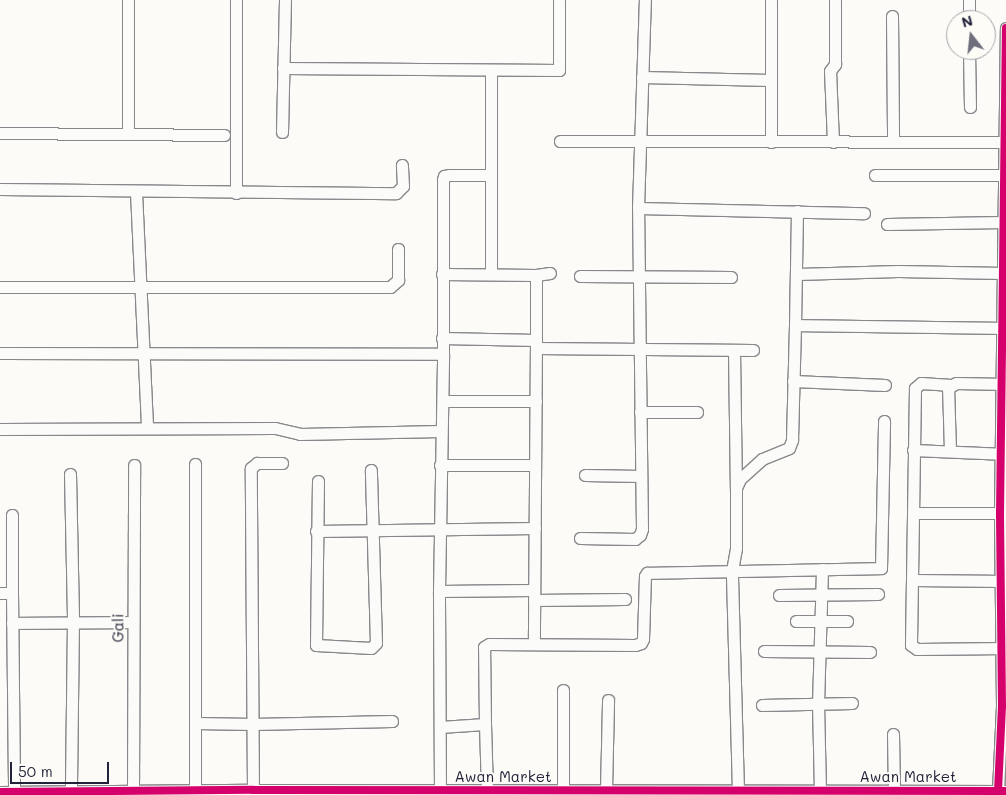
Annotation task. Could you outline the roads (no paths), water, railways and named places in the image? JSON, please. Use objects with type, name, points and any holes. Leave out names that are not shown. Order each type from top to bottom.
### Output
[{"type":"street","points":[[128,0],[128,134]]},
{"type":"street","points":[[236,0],[236,193]]},
{"type":"street","points":[[282,132],[285,0]]},
{"type":"street","points":[[283,68],[558,70],[559,0]]},
{"type":"street","points":[[580,538],[634,539],[640,535],[642,529],[638,208],[645,0]]},
{"type":"street","points":[[771,0],[771,142]]},
{"type":"street","points":[[833,142],[830,71],[835,64],[836,0]]},
{"type":"street","points":[[892,16],[893,142]]},
{"type":"street","points":[[1002,791],[1004,718],[1004,384],[1002,328],[1006,28]]},
{"type":"street","points":[[969,60],[970,107]]},
{"type":"street","points":[[491,70],[491,274]]},
{"type":"street","points":[[642,77],[770,80]]},
{"type":"street","points":[[0,133],[224,135]]},
{"type":"street","points":[[560,142],[1005,142]]},
{"type":"street","points":[[0,189],[136,192],[396,193],[403,186],[402,165]]},
{"type":"street","points":[[440,790],[438,591],[441,530],[443,180],[444,176],[491,175]]},
{"type":"street","points":[[875,175],[1005,175]]},
{"type":"street","points":[[136,192],[147,428]]},
{"type":"street","points":[[638,208],[864,213]]},
{"type":"street","points":[[736,488],[740,479],[762,459],[789,448],[792,440],[797,211]]},
{"type":"street","points":[[888,224],[1003,222]]},
{"type":"street","points":[[0,287],[390,287],[398,280],[398,249]]},
{"type":"street","points":[[797,274],[898,271],[1003,273]]},
{"type":"street","points":[[442,274],[536,275],[550,273]]},
{"type":"street","points":[[534,644],[536,275]]},
{"type":"street","points":[[580,276],[731,277]]},
{"type":"street","points":[[795,325],[1002,328]]},
{"type":"street","points":[[442,338],[536,344],[753,350]]},
{"type":"street","points":[[734,350],[736,548],[732,571],[743,792]]},
{"type":"street","points":[[0,353],[443,354]]},
{"type":"street","points":[[794,381],[885,385]]},
{"type":"street","points":[[1004,384],[951,385],[921,383],[915,388],[911,645],[913,648],[1004,648]]},
{"type":"street","points":[[950,450],[948,388],[951,385]]},
{"type":"street","points":[[442,402],[536,401]]},
{"type":"street","points":[[640,412],[697,412]]},
{"type":"street","points":[[487,790],[484,647],[489,644],[635,645],[641,643],[643,639],[645,576],[647,573],[879,569],[883,565],[884,420]]},
{"type":"street","points":[[0,429],[275,428],[300,434],[441,431]]},
{"type":"street","points":[[913,450],[950,450],[1003,454]]},
{"type":"street","points":[[253,790],[252,468],[257,463],[282,463]]},
{"type":"street","points":[[194,792],[196,723],[195,464]]},
{"type":"street","name":"Gali","points":[[133,791],[134,465]]},
{"type":"street","points":[[440,465],[535,466]]},
{"type":"street","points":[[318,480],[316,645],[371,648],[376,643],[371,470]]},
{"type":"street","points":[[70,474],[73,621],[71,793]]},
{"type":"street","points":[[585,475],[641,476]]},
{"type":"street","points":[[913,513],[1003,513]]},
{"type":"street","points":[[12,515],[14,794]]},
{"type":"street","points":[[316,531],[535,528]]},
{"type":"street","points":[[820,791],[818,705],[822,569]]},
{"type":"street","points":[[913,580],[1003,581]]},
{"type":"street","points":[[438,591],[625,600]]},
{"type":"street","points":[[0,593],[12,593]]},
{"type":"street","points":[[779,595],[878,594]]},
{"type":"street","points":[[796,621],[821,623],[847,621]]},
{"type":"street","points":[[12,623],[133,622]]},
{"type":"street","points":[[0,648],[12,648]]},
{"type":"street","points":[[764,651],[820,650],[870,652]]},
{"type":"street","points":[[562,690],[563,793]]},
{"type":"street","points":[[607,792],[608,700]]},
{"type":"street","points":[[762,705],[852,703]]},
{"type":"street","points":[[196,723],[253,724],[392,721]]},
{"type":"street","points":[[440,727],[485,724]]},
{"type":"street","points":[[893,734],[894,791]]},
{"type":"street","name":"Awan Market","points":[[0,792],[14,794],[253,790],[315,793],[440,790],[487,790],[525,793],[1002,791]]}]
